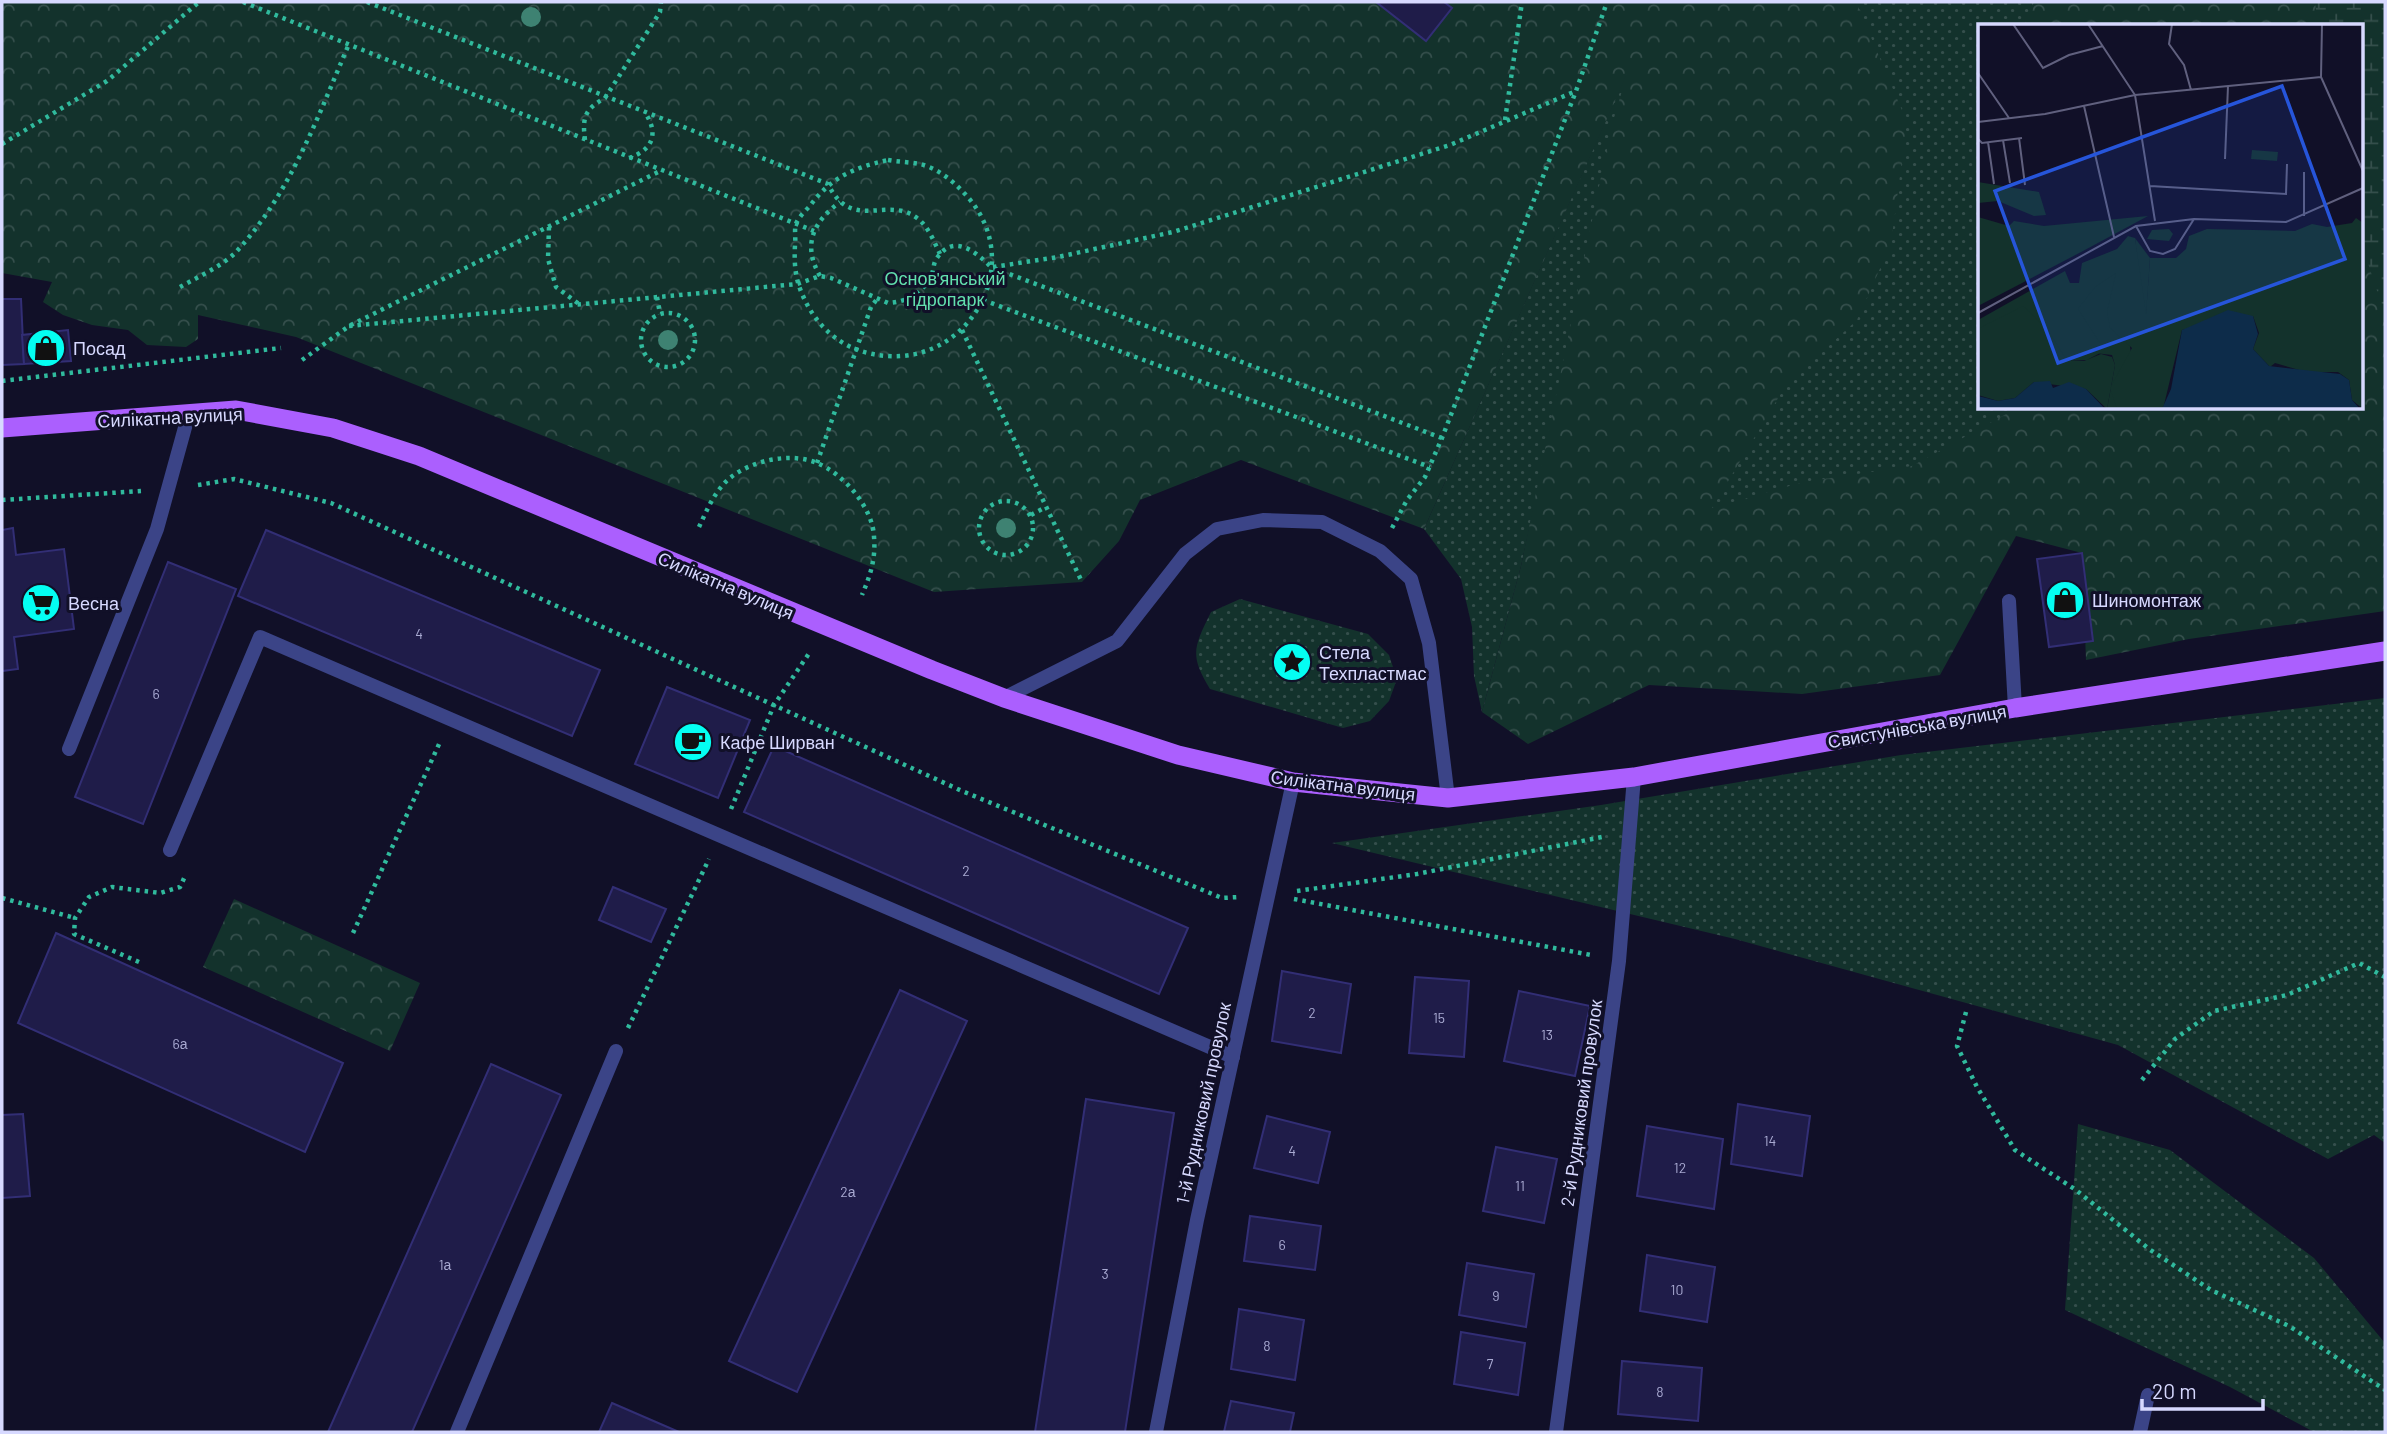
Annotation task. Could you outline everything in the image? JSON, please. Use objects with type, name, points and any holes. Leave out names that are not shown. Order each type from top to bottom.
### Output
[{"type":"main road","name":"Силікатна вулиця","points":[[2,428],[236,410],[320,425],[419,456],[1004,698],[1178,755],[1293,782],[1448,797]]},
{"type":"main road","name":"Свистунівська вулиця","points":[[1448,797],[1634,778],[2015,708],[2385,651]]},
{"type":"street","points":[[69,749],[157,529],[189,413]]},
{"type":"street","points":[[1004,698],[1117,641],[1185,554],[1217,529],[1263,520],[1322,522],[1380,551],[1411,579],[1429,643],[1448,797]]},
{"type":"street","points":[[2009,601],[2015,708]]},
{"type":"street","points":[[170,850],[260,637],[1233,1057]]},
{"type":"street","name":"2-й Рудниковий провулок","points":[[1556,1432],[1619,961],[1634,778]]},
{"type":"street","name":"1-й Рудниковий провулок","points":[[1156,1432],[1197,1220],[1293,782]]},
{"type":"street","points":[[457,1432],[616,1051]]},
{"type":"street","points":[[2140,1432],[2148,1395]]},
{"type":"path","points":[[2,144],[107,81],[199,2]]},
{"type":"path","points":[[243,2],[814,231]]},
{"type":"path","points":[[367,2],[828,184],[839,202],[856,210],[870,212],[890,209],[909,212],[928,229],[940,254]]},
{"type":"path","points":[[585,140],[585,114],[591,106],[605,98],[660,12],[661,2]]},
{"type":"path","points":[[1505,121],[1522,2]]},
{"type":"path","points":[[1380,551],[1406,500],[1430,467],[1576,91],[1607,2]]},
{"type":"path","points":[[180,288],[233,254],[267,211],[292,172],[349,44]]},
{"type":"path","points":[[992,267],[1058,257],[1173,232],[1450,145],[1576,91]]},
{"type":"path","points":[[629,158],[644,153],[651,142],[653,131],[646,114]]},
{"type":"path","points":[[888,160],[922,164],[951,180],[975,204],[988,234],[992,267],[983,300],[967,325],[943,345],[915,356],[885,357],[855,350],[830,335],[809,312],[797,284],[794,262],[796,224],[828,184],[856,167],[888,160]]},
{"type":"path","points":[[302,360],[349,326],[661,171]]},
{"type":"path","points":[[820,276],[814,267],[811,251],[814,231],[824,214],[839,202]]},
{"type":"path","points":[[549,227],[548,259],[556,287],[579,304]]},
{"type":"path","points":[[349,326],[797,284],[820,276],[831,278],[888,303],[898,303],[924,287],[933,272],[935,260],[947,247],[959,245],[975,251],[992,267],[1441,438]]},
{"type":"path","points":[[657,297],[660,314]]},
{"type":"path","points":[[817,463],[855,350],[871,307],[877,299]]},
{"type":"path","points":[[983,300],[1430,467]]},
{"type":"path","points":[[672,313],[681,316],[692,327],[696,338],[687,361],[671,368],[654,365],[642,349],[640,340],[646,323],[660,314],[672,313]]},
{"type":"path","points":[[961,329],[1082,582]]},
{"type":"path","points":[[2,381],[281,348]]},
{"type":"path","points":[[699,527],[714,497],[729,478],[750,466],[780,457],[817,463],[857,494],[868,515],[874,535],[873,567],[862,595]]},
{"type":"path","points":[[2,500],[168,489],[234,480],[331,503],[962,791],[1222,898],[1417,874],[1629,831]]},
{"type":"path","points":[[1011,501],[1020,504],[1031,515],[1033,534],[1025,549],[1018,553],[1001,555],[992,552],[980,537],[980,518],[992,504],[1011,501]]},
{"type":"path","points":[[1031,515],[1046,507]]},
{"type":"path","points":[[616,1051],[720,836],[775,705],[813,649]]},
{"type":"path","points":[[353,933],[450,719]]},
{"type":"path","points":[[139,962],[74,934],[75,918],[89,897],[112,887],[160,893],[180,887],[188,869]]},
{"type":"path","points":[[1269,894],[1619,961]]},
{"type":"path","points":[[2,898],[75,918]]},
{"type":"path","points":[[2141,1080],[2175,1039],[2214,1011],[2287,995],[2359,963],[2385,976]]},
{"type":"path","points":[[1966,1012],[1957,1046],[1977,1087],[2015,1150],[2076,1190],[2150,1249],[2201,1283],[2289,1325],[2385,1390]]},
{"type":"green space","name":"Основ'янський гідропарк","points":[[2,2],[1856,2],[1907,122],[1891,244],[1857,320],[1786,385],[1712,508],[1803,482],[1912,466],[2013,410],[2362,410],[2362,175],[2385,263],[2385,611],[2189,639],[2086,660],[2082,553],[2016,536],[1940,675],[1802,694],[1649,685],[1528,744],[1482,712],[1521,566],[1611,128],[1627,74],[1424,529],[1241,460],[1140,500],[1119,541],[1082,582],[934,592],[296,337],[198,315],[198,339],[186,347],[147,345],[128,330],[92,325],[63,315],[43,302],[52,282],[2,273]]},
{"type":"green space","points":[[1783,2],[2089,2],[2094,24],[1978,24],[1978,410],[2073,410],[1974,479],[1686,522]]},
{"type":"green space","points":[[2034,2],[2316,2],[2322,24],[2025,24]]},
{"type":"green space","points":[[2315,2],[2385,2],[2385,315],[2362,245],[2362,24],[2318,24]]},
{"type":"green space","points":[[1630,66],[1521,566],[1482,712],[1474,676],[1472,627],[1461,579],[1424,529]]},
{"type":"green space","points":[[1240,599],[1368,634],[1389,655],[1397,679],[1389,701],[1370,721],[1343,728],[1210,689],[1197,659],[1196,651],[1201,634],[1211,612]]},
{"type":"green space","points":[[2385,698],[2385,1143],[2374,1135],[2328,1159],[2118,1045],[1735,939],[1332,843],[1601,805],[1901,755]]},
{"type":"green space","points":[[234,899],[420,983],[390,1051],[203,967]]},
{"type":"green space","points":[[2078,1124],[2170,1150],[2314,1258],[2385,1343],[2385,1432],[2314,1432],[2230,1387],[2065,1310]]},
{"type":"building","points":[[1376,2],[1444,2],[1452,8],[1426,41]]},
{"type":"building","points":[[2,299],[21,299],[24,364],[2,365]]},
{"type":"building","name":"Посад","points":[[68,330],[71,361],[24,364],[22,335]]},
{"type":"building","points":[[13,528],[16,555],[64,549],[74,629],[14,637],[18,669],[2,671],[2,530]]},
{"type":"building","points":[[266,530],[600,670],[572,736],[238,596]]},
{"type":"building","name":"Шиномонтаж","points":[[2082,553],[2093,641],[2049,647],[2037,559]]},
{"type":"building","points":[[168,562],[236,589],[143,824],[75,797]]},
{"type":"building","name":"Кафе Ширван","points":[[667,687],[750,720],[718,798],[635,764]]},
{"type":"building","points":[[774,746],[1188,928],[1159,994],[744,812]]},
{"type":"building","points":[[613,887],[666,909],[651,942],[599,920]]},
{"type":"building","points":[[56,933],[343,1063],[305,1152],[18,1023]]},
{"type":"building","points":[[1282,971],[1351,984],[1341,1053],[1272,1041]]},
{"type":"building","points":[[1415,977],[1469,981],[1464,1057],[1409,1053]]},
{"type":"building","points":[[900,990],[967,1021],[797,1392],[729,1361]]},
{"type":"building","points":[[1519,991],[1590,1006],[1575,1076],[1504,1061]]},
{"type":"building","points":[[491,1064],[561,1095],[412,1432],[328,1432]]},
{"type":"building","points":[[1086,1099],[1174,1113],[1125,1432],[1035,1432]]},
{"type":"building","points":[[1738,1104],[1810,1116],[1802,1176],[1731,1164]]},
{"type":"building","points":[[23,1114],[30,1196],[2,1198],[2,1115]]},
{"type":"building","points":[[1267,1116],[1330,1132],[1318,1183],[1254,1168]]},
{"type":"building","points":[[1647,1126],[1723,1139],[1714,1209],[1637,1196]]},
{"type":"building","points":[[1496,1147],[1557,1159],[1544,1223],[1483,1211]]},
{"type":"building","points":[[1250,1216],[1321,1226],[1315,1270],[1244,1261]]},
{"type":"building","points":[[1647,1255],[1715,1267],[1707,1322],[1640,1311]]},
{"type":"building","points":[[1467,1263],[1534,1274],[1526,1327],[1459,1315]]},
{"type":"building","points":[[1239,1309],[1304,1320],[1295,1380],[1231,1369]]},
{"type":"building","points":[[1461,1332],[1525,1343],[1518,1395],[1454,1384]]},
{"type":"building","points":[[1622,1361],[1702,1368],[1698,1421],[1618,1414]]},
{"type":"building","points":[[1231,1401],[1294,1413],[1290,1432],[1224,1432]]},
{"type":"building","points":[[612,1403],[679,1432],[599,1432]]},
{"type":"place","name":"Посад","points":[[46,348]]},
{"type":"place","name":"Шиномонтаж","points":[[2065,600]]},
{"type":"place","name":"Весна","points":[[41,603]]},
{"type":"place","name":"Стела Техпластмас","points":[[1292,662]]},
{"type":"place","name":"Кафе Ширван","points":[[693,742]]}]
